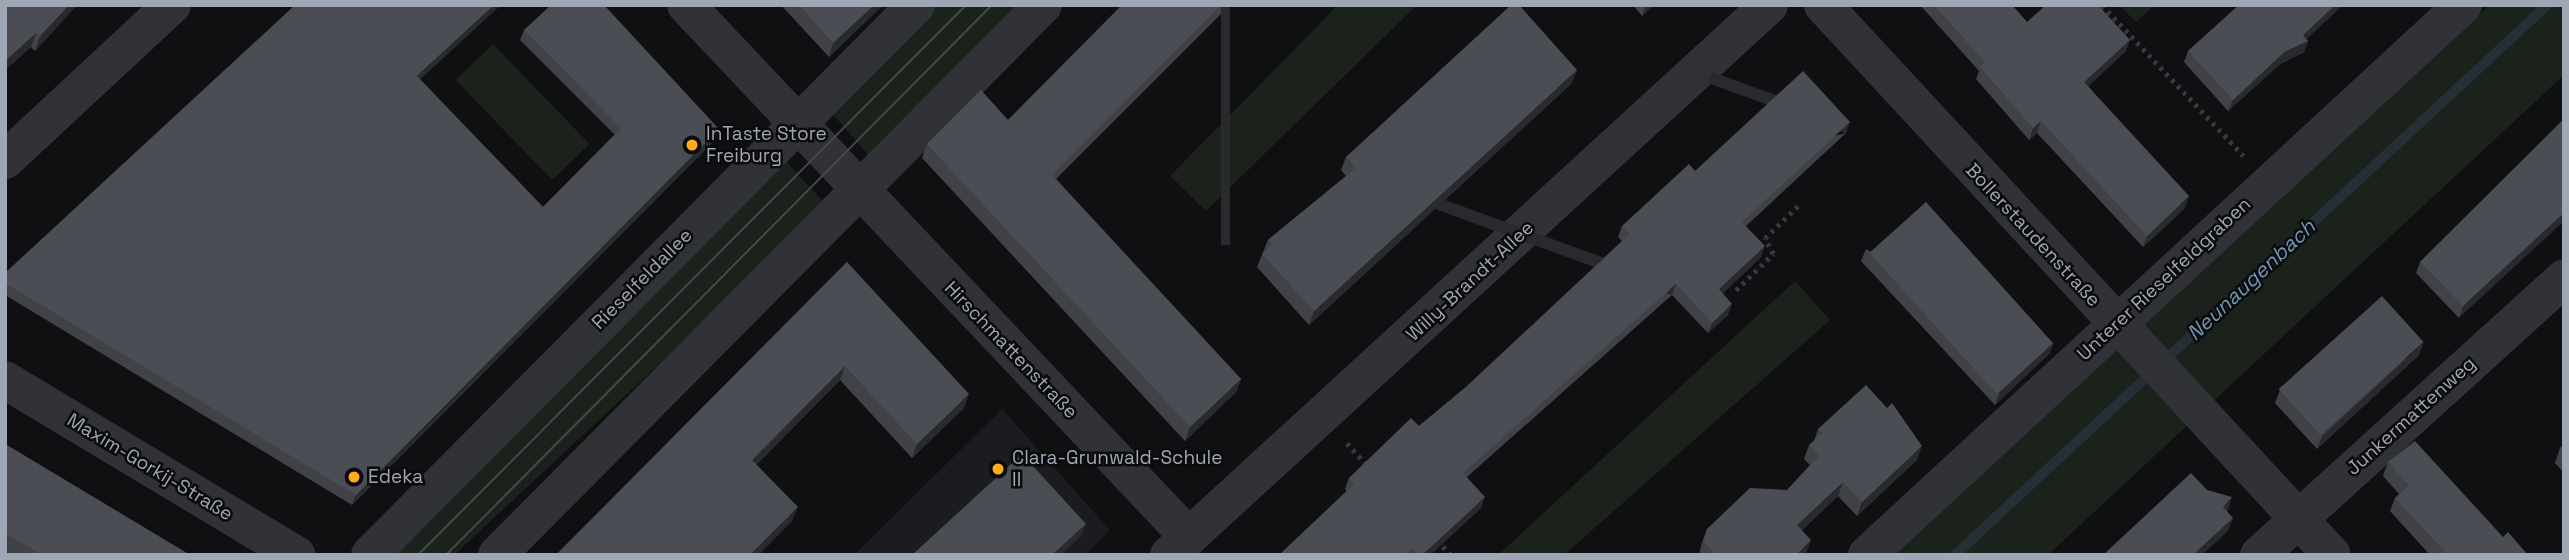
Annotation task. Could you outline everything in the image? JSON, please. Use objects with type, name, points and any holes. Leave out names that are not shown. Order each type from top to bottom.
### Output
[{"type":"street","points":[[5,160],[172,5]]},
{"type":"street","name":"Hirschmattenstraße","points":[[686,5],[846,177],[1178,546]]},
{"type":"street","name":"Rieselfeldallee","points":[[370,555],[916,5]]},
{"type":"street","points":[[497,555],[846,177],[1043,5]]},
{"type":"street","name":"Willy-Brandt-Allee","points":[[1178,546],[1323,418],[1769,5]]},
{"type":"street","name":"Bollerstaudenstraße","points":[[1823,5],[2332,555]]},
{"type":"street","name":"Unterer Rieselfeldgraben","points":[[1867,555],[2463,5]]},
{"type":"street","name":"Junkermattenweg","points":[[2259,555],[2564,278]]},
{"type":"street","name":"Maxim-Gorkij-Straße","points":[[5,380],[296,555]]},
{"type":"path","points":[[2102,5],[2269,182]]},
{"type":"path","points":[[1736,290],[1773,254],[1766,238],[1801,203]]},
{"type":"path","points":[[1323,418],[1378,477]]},
{"type":"path","points":[[1433,535],[1451,555]]},
{"type":"shaded area","points":[[931,5],[1028,5],[873,160],[828,109]]},
{"type":"shaded area","points":[[1338,5],[1417,5],[1206,211],[1170,176]]},
{"type":"shaded area","points":[[2119,5],[2155,5],[2136,22]]},
{"type":"shaded area","points":[[2490,5],[2564,5],[2564,75],[2048,555],[1893,555]]},
{"type":"shaded area","points":[[493,44],[590,144],[552,180],[456,80]]},
{"type":"shaded area","points":[[781,156],[828,206],[454,555],[385,555],[370,539]]},
{"type":"shaded area","points":[[1795,281],[1830,320],[1564,555],[1498,555]]},
{"type":"shaded area","name":"Clara-Grunwald-Schule II","points":[[1002,409],[1110,530],[1085,555],[854,555]]},
{"type":"building","points":[[5,5],[69,5],[40,36],[36,33],[5,61]]},
{"type":"building","points":[[295,5],[494,5],[417,76],[543,207],[621,128],[524,30],[551,5],[604,5],[719,129],[356,495],[5,283],[5,273]]},
{"type":"building","points":[[799,5],[874,5],[833,43]]},
{"type":"building","points":[[1122,5],[1221,5],[1052,175],[1241,379],[1190,427],[927,144],[981,90],[1008,120]]},
{"type":"building","points":[[1511,5],[1519,5],[1577,70],[1314,311],[1262,254],[1272,244],[1268,240],[1356,168],[1346,157]]},
{"type":"building","points":[[1934,5],[2012,5],[2027,22],[2046,5],[2098,5],[2130,40],[2084,82],[2189,196],[2147,236],[2041,121],[2033,128],[1980,67],[1985,62]]},
{"type":"building","points":[[2239,5],[2335,5],[2303,35],[2308,41],[2284,52],[2233,100],[2188,51]]},
{"type":"building","points":[[1803,71],[1850,122],[1742,222],[1765,246],[1719,289],[1732,304],[1712,323],[1676,284],[1463,473],[1485,497],[1422,555],[1412,547],[1405,555],[1279,555],[1354,484],[1349,478],[1411,418],[1419,426],[1466,387],[1630,234],[1622,226],[1689,164],[1695,171]]},
{"type":"building","points":[[2564,119],[2564,213],[2463,306],[2420,262]]},
{"type":"building","points":[[1926,202],[2053,343],[1997,394],[1870,253]]},
{"type":"building","points":[[847,262],[969,394],[917,444],[845,366],[752,460],[798,507],[750,555],[556,555]]},
{"type":"building","points":[[2382,296],[2423,342],[2320,435],[2279,389]]},
{"type":"building","points":[[1866,385],[1887,408],[1892,403],[1922,446],[1862,502],[1843,482],[1797,525],[1811,540],[1796,555],[1716,555],[1704,542],[1707,529],[1750,488],[1787,490],[1819,456],[1809,445],[1822,433],[1818,429]]},
{"type":"building","points":[[2415,441],[2503,537],[2508,532],[2528,555],[2448,555],[2395,498],[2409,485],[2388,462]]},
{"type":"building","points":[[5,444],[190,555],[42,555],[5,533]]},
{"type":"building","points":[[1022,454],[1086,524],[1052,555],[912,555]]},
{"type":"building","points":[[2191,473],[2207,490],[2232,497],[2223,507],[2233,518],[2193,555],[2103,555]]},
{"type":"waterway","name":"Neunaugenbach","points":[[1955,555],[2547,5]]},
{"type":"tram line","points":[[418,555],[966,5]]},
{"type":"tram line","points":[[446,555],[992,5]]},
{"type":"place","name":"InTaste Store Freiburg","points":[[692,145]]},
{"type":"place","name":"Clara-Grunwald-Schule II","points":[[998,469]]},
{"type":"place","name":"Edeka","points":[[354,477]]}]
